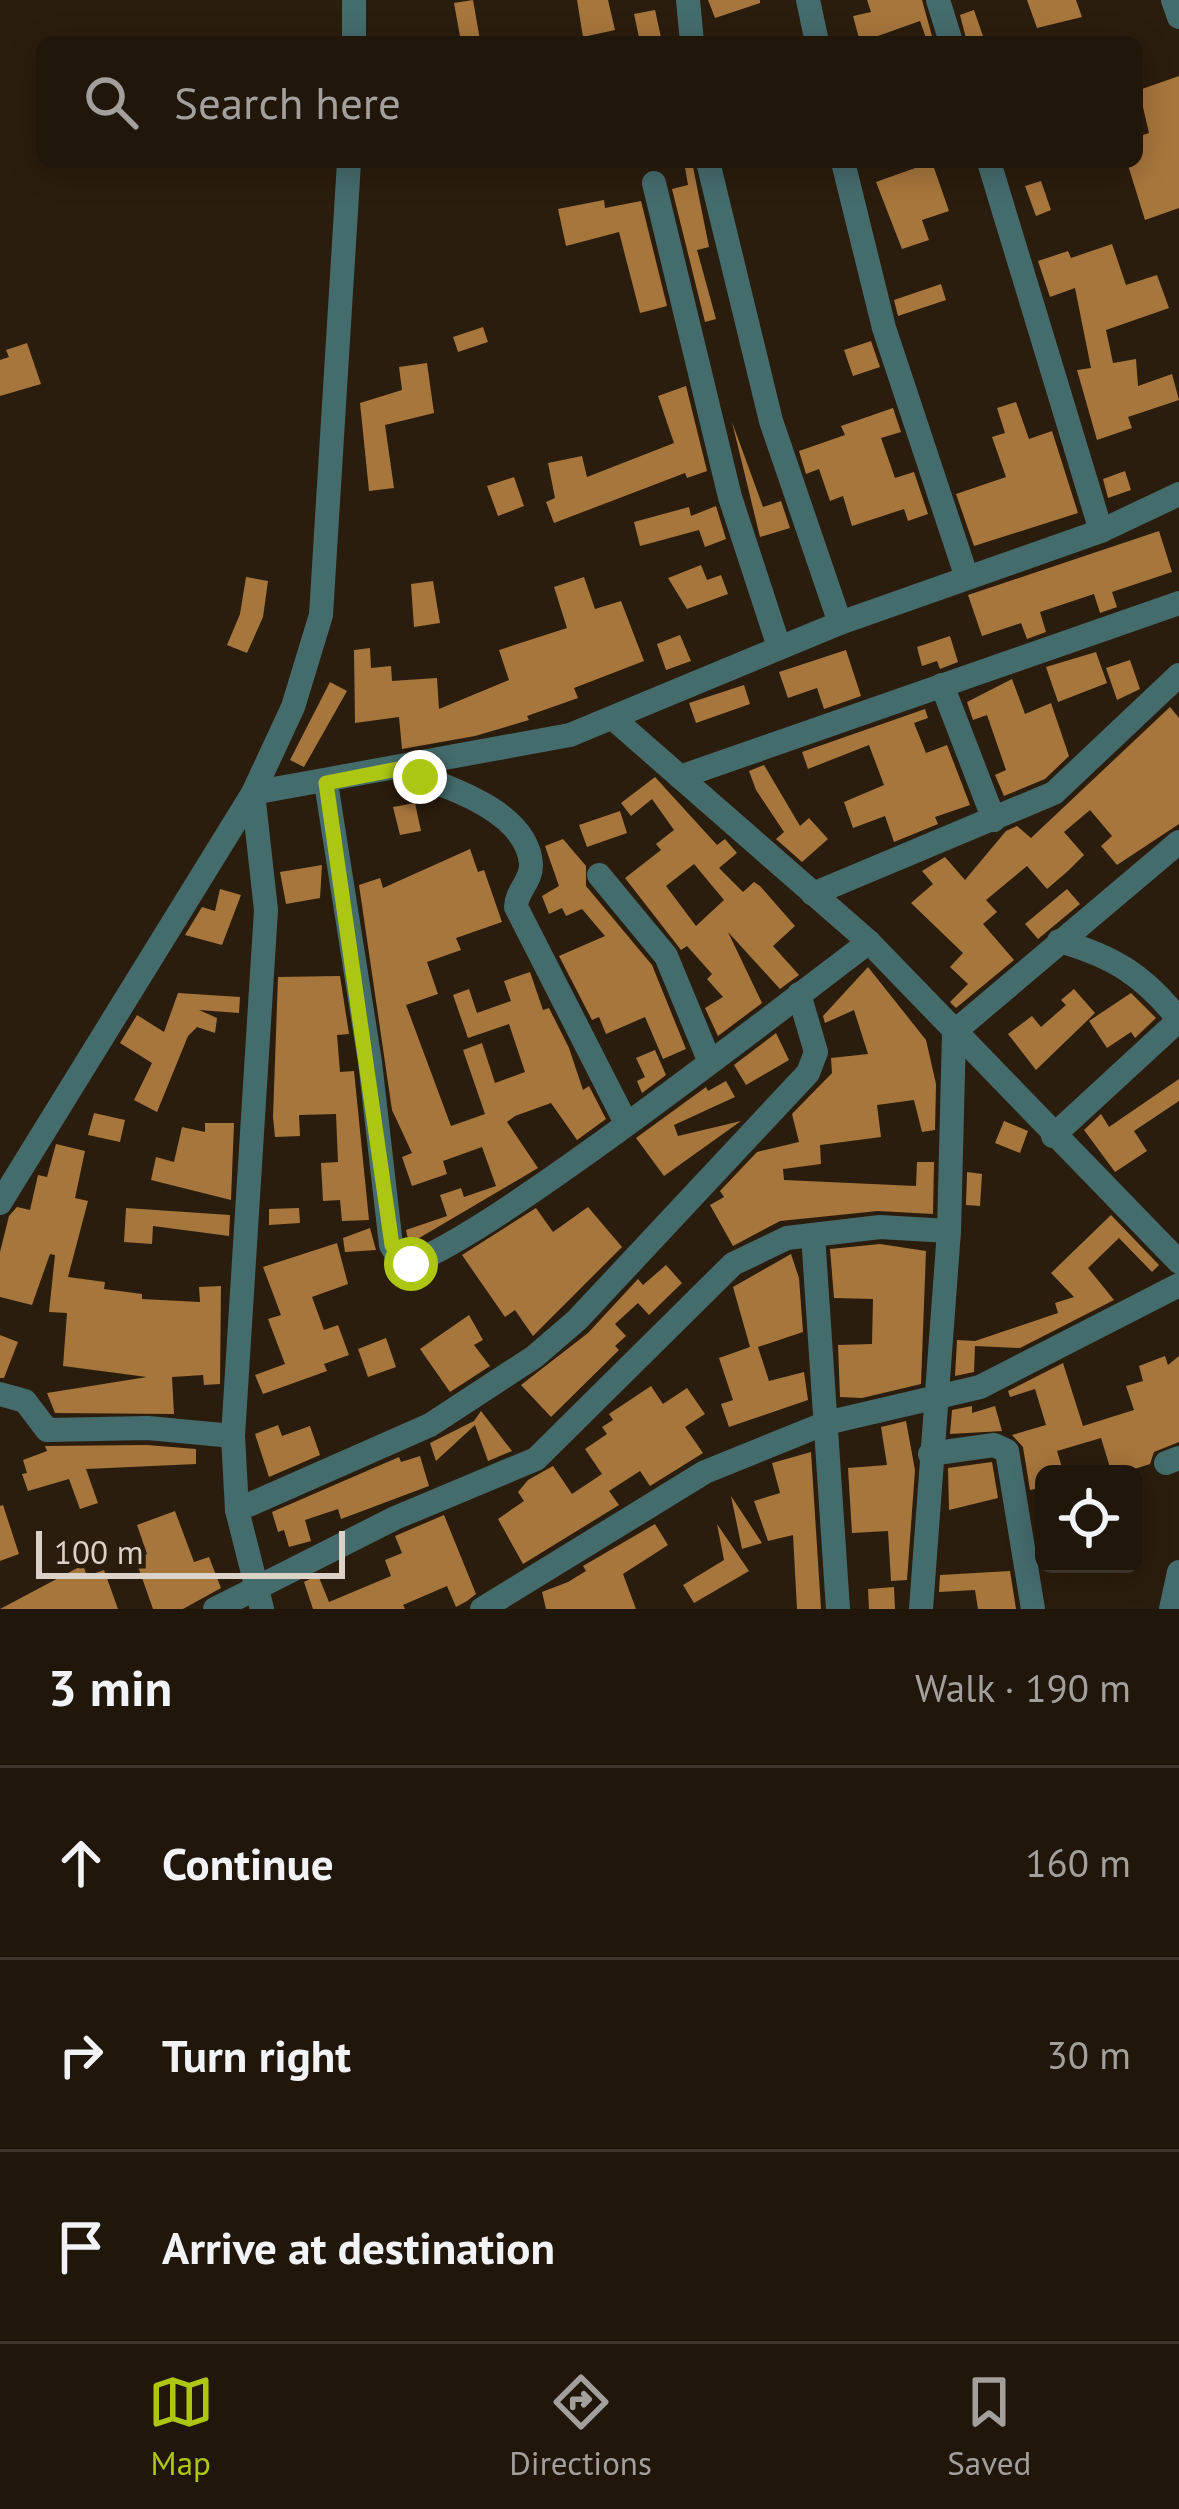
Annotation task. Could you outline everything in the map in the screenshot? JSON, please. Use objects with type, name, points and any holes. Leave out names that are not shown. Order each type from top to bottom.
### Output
[{"type":"street","points":[[354,0],[354,36]]},
{"type":"street","points":[[688,0],[691,36]]},
{"type":"street","points":[[808,0],[816,36]]},
{"type":"street","points":[[938,0],[949,36]]},
{"type":"street","points":[[1173,0],[1179,16]]},
{"type":"street","points":[[0,1203],[253,793],[293,707],[321,615],[349,168]]},
{"type":"street","points":[[709,168],[771,421],[840,623]]},
{"type":"street","points":[[844,168],[884,328],[967,575]]},
{"type":"street","points":[[991,168],[1102,531]]},
{"type":"street","points":[[654,183],[730,497],[779,647]]},
{"type":"street","points":[[253,793],[532,746],[616,720],[779,647],[967,575],[1102,531],[1179,494]]},
{"type":"street","points":[[680,776],[1179,603]]},
{"type":"street","points":[[813,894],[994,820],[1073,780],[1179,675]]},
{"type":"street","points":[[942,685],[994,820]]},
{"type":"street","points":[[616,720],[869,942],[1179,1262]]},
{"type":"street","points":[[398,769],[500,816],[525,843],[530,875],[516,907],[625,1121]]},
{"type":"street","points":[[326,783],[396,1257],[411,1264],[448,1246],[869,942]]},
{"type":"street","points":[[253,793],[266,910],[232,1436],[240,1604],[395,1518],[536,1459],[715,1278],[772,1244],[880,1227],[949,1231]]},
{"type":"street","points":[[921,1609],[949,1231],[954,1032],[1179,842]]},
{"type":"street","points":[[598,875],[666,956],[709,1060]]},
{"type":"street","points":[[1053,1136],[1179,1020],[1140,975],[1096,951],[1059,941]]},
{"type":"street","points":[[237,1510],[468,1405],[577,1320],[808,1073],[816,1052],[799,994]]},
{"type":"street","points":[[813,1235],[838,1609]]},
{"type":"street","points":[[482,1609],[511,1601],[705,1472],[826,1423],[980,1387],[1179,1285]]},
{"type":"street","points":[[0,1394],[25,1400],[47,1430],[232,1436]]},
{"type":"street","points":[[929,1454],[994,1445],[1007,1451],[1034,1609]]},
{"type":"street","points":[[1172,1609],[1179,1572]]},
{"type":"building","points":[[473,0],[479,36],[460,36],[454,3]]},
{"type":"building","points":[[577,0],[608,0],[615,30],[583,36]]},
{"type":"building","points":[[708,0],[760,0],[760,3],[715,18]]},
{"type":"building","points":[[867,0],[922,0],[932,36],[925,36],[920,21],[878,36],[858,36],[853,16],[871,12]]},
{"type":"building","points":[[1027,0],[1076,0],[1082,17],[1037,28]]},
{"type":"building","points":[[655,10],[661,36],[639,36],[634,14]]},
{"type":"building","points":[[974,10],[983,36],[965,36],[960,15]]},
{"type":"building","points":[[1179,76],[1179,208],[1145,220],[1129,168],[1143,168],[1143,135],[1149,133],[1143,89]]},
{"type":"building","points":[[685,168],[693,168],[709,247],[697,250],[716,319],[705,322],[672,189],[688,185]]},
{"type":"building","points":[[915,168],[934,168],[949,211],[922,220],[929,240],[902,249],[876,182]]},
{"type":"building","points":[[1041,181],[1051,210],[1036,216],[1025,186]]},
{"type":"building","points":[[604,200],[605,208],[641,201],[667,306],[640,313],[619,232],[566,246],[558,209]]},
{"type":"building","points":[[1112,244],[1126,285],[1157,275],[1169,308],[1106,330],[1113,363],[1136,359],[1138,386],[1172,374],[1179,400],[1128,417],[1132,428],[1097,440],[1077,370],[1091,368],[1075,288],[1050,297],[1038,261],[1068,251],[1071,258]]},
{"type":"building","points":[[941,284],[946,300],[898,316],[894,300]]},
{"type":"building","points":[[483,327],[488,342],[458,352],[453,337]]},
{"type":"building","points":[[871,341],[880,367],[853,376],[844,350]]},
{"type":"building","points":[[27,343],[41,384],[0,396],[0,360],[9,357],[6,350]]},
{"type":"building","points":[[427,363],[434,413],[385,425],[394,488],[369,491],[360,403],[402,390],[399,367]]},
{"type":"building","points":[[686,386],[707,471],[687,478],[685,473],[554,523],[546,502],[555,498],[548,463],[582,456],[587,477],[674,443],[658,396]]},
{"type":"building","points":[[1016,402],[1029,439],[1052,431],[1078,513],[974,546],[956,494],[1006,477],[992,437],[1005,433],[997,408]]},
{"type":"building","points":[[893,408],[901,432],[881,438],[895,478],[914,472],[928,514],[908,521],[904,509],[852,526],[843,496],[830,501],[819,469],[806,474],[799,451],[845,435],[841,426]]},
{"type":"building","points":[[732,422],[763,507],[781,501],[790,528],[760,537]]},
{"type":"building","points":[[1125,471],[1131,490],[1108,498],[1103,479]]},
{"type":"building","points":[[514,477],[524,506],[498,516],[487,486]]},
{"type":"building","points":[[716,506],[726,539],[705,547],[699,530],[640,546],[634,522],[689,507],[691,516]]},
{"type":"building","points":[[1159,531],[1172,572],[1112,592],[1117,607],[1100,613],[1094,594],[1040,612],[1046,632],[1027,639],[1021,623],[982,636],[968,595]]},
{"type":"building","points":[[701,565],[707,580],[721,575],[728,594],[687,609],[668,578]]},
{"type":"building","points":[[246,577],[268,581],[263,617],[247,653],[227,645],[240,614]]},
{"type":"building","points":[[584,577],[595,609],[621,601],[644,661],[574,688],[578,698],[527,716],[529,720],[475,736],[402,749],[399,717],[355,723],[354,650],[370,648],[371,668],[391,666],[392,681],[437,678],[439,709],[509,680],[499,650],[567,628],[554,587]]},
{"type":"building","points":[[433,581],[440,623],[414,627],[411,584]]},
{"type":"building","points":[[680,635],[691,661],[666,670],[657,644]]},
{"type":"building","points":[[950,636],[958,662],[940,669],[937,661],[922,666],[917,647]]},
{"type":"building","points":[[846,650],[861,696],[824,709],[817,688],[788,698],[779,672]]},
{"type":"building","points":[[1096,652],[1107,683],[1058,702],[1046,667]]},
{"type":"building","points":[[1130,660],[1140,689],[1117,700],[1106,668]]},
{"type":"building","points":[[1012,679],[1025,714],[1051,703],[1069,756],[1045,779],[1004,796],[995,775],[1006,770],[987,715],[973,720],[967,702]]},
{"type":"building","points":[[330,682],[347,691],[304,767],[290,760]]},
{"type":"building","points":[[744,685],[750,704],[696,723],[689,703]]},
{"type":"building","points":[[1170,707],[1179,718],[1179,824],[1117,865],[1101,846],[1112,836],[1090,810],[1064,832],[1084,855],[1068,871],[1047,889],[1027,866],[986,900],[997,912],[983,924],[1014,960],[956,1008],[950,1002],[968,984],[950,967],[963,953],[911,903],[933,884],[922,871],[945,857],[965,880],[1006,831],[1017,826],[1031,838]]},
{"type":"building","points":[[925,709],[928,718],[914,723],[926,753],[947,745],[970,805],[935,817],[938,824],[894,842],[885,816],[853,828],[844,802],[884,785],[869,745],[808,769],[802,752]]},
{"type":"building","points":[[764,765],[800,826],[809,818],[828,839],[802,862],[776,839],[784,832],[756,790],[749,771]]},
{"type":"building","points":[[655,777],[717,845],[725,839],[737,853],[719,868],[743,892],[754,882],[760,886],[795,926],[773,946],[799,975],[780,989],[728,932],[762,1003],[718,1036],[705,1008],[723,997],[707,979],[712,974],[687,946],[681,950],[625,878],[661,850],[656,844],[674,830],[652,799],[631,816],[621,803]],"holes":[[[694,864],[724,900],[696,926],[666,886]]]},
{"type":"building","points":[[415,803],[421,831],[400,835],[393,807]]},
{"type":"building","points":[[620,811],[627,833],[587,847],[579,825]]},
{"type":"building","points":[[563,839],[586,866],[586,886],[652,965],[686,1049],[663,1059],[645,1017],[606,1034],[599,1017],[592,1020],[559,956],[605,936],[582,909],[566,916],[562,908],[549,914],[542,896],[559,886],[545,846]]},
{"type":"building","points":[[470,849],[478,872],[484,870],[502,922],[456,938],[461,950],[427,962],[438,994],[406,1005],[451,1126],[485,1114],[463,1050],[482,1043],[495,1083],[525,1072],[509,1024],[468,1038],[453,995],[469,989],[477,1013],[511,1001],[504,981],[530,972],[543,1010],[549,1008],[569,1048],[583,1090],[589,1086],[606,1119],[577,1140],[551,1103],[515,1116],[507,1122],[538,1168],[409,1244],[406,1230],[447,1216],[440,1195],[461,1188],[464,1197],[496,1186],[482,1147],[443,1161],[447,1174],[412,1186],[402,1157],[412,1153],[392,1110],[359,885],[380,878],[383,888]]},
{"type":"building","points":[[322,865],[320,898],[286,904],[280,872]]},
{"type":"building","points":[[220,889],[241,895],[222,945],[185,935],[202,907],[215,911]]},
{"type":"building","points":[[1067,889],[1080,904],[1038,939],[1025,924]]},
{"type":"building","points":[[868,967],[926,1040],[936,1084],[935,1130],[922,1132],[914,1100],[877,1105],[881,1137],[820,1145],[821,1164],[783,1169],[784,1180],[916,1186],[917,1162],[934,1162],[933,1214],[878,1211],[780,1221],[733,1246],[710,1205],[724,1197],[720,1191],[757,1152],[799,1142],[792,1114],[832,1073],[831,1058],[868,1054],[854,1010],[825,1023],[823,1016]]},
{"type":"building","points":[[340,976],[349,1034],[337,1035],[340,1072],[354,1071],[369,1220],[342,1221],[340,1200],[323,1201],[321,1163],[338,1162],[336,1114],[299,1115],[300,1136],[275,1137],[278,977]]},
{"type":"building","points":[[1074,989],[1095,1013],[1036,1070],[1008,1034],[1032,1016],[1041,1027],[1066,1005],[1061,1000]]},
{"type":"building","points":[[178,993],[240,997],[239,1013],[199,1010],[217,1018],[215,1033],[197,1027],[188,1036],[157,1112],[134,1100],[152,1063],[120,1043],[137,1015],[164,1032]]},
{"type":"building","points":[[1131,993],[1156,1018],[1135,1038],[1131,1032],[1107,1048],[1089,1021]]},
{"type":"building","points":[[776,1033],[789,1060],[746,1085],[734,1065]]},
{"type":"building","points":[[655,1050],[666,1075],[642,1093],[637,1081],[645,1077],[636,1058]]},
{"type":"building","points":[[1179,1079],[1179,1101],[1134,1131],[1147,1151],[1115,1172],[1084,1130],[1101,1114],[1109,1127]]},
{"type":"building","points":[[726,1081],[735,1097],[674,1125],[678,1136],[741,1121],[664,1176],[636,1138],[706,1087],[708,1091]]},
{"type":"building","points":[[94,1113],[125,1120],[120,1142],[88,1135]]},
{"type":"building","points":[[1004,1121],[1028,1131],[1020,1153],[995,1143]]},
{"type":"building","points":[[205,1123],[234,1123],[231,1200],[151,1180],[156,1157],[174,1162],[182,1127],[205,1132]]},
{"type":"building","points":[[56,1144],[85,1151],[75,1198],[88,1201],[68,1277],[105,1282],[104,1289],[142,1294],[142,1299],[200,1302],[199,1287],[221,1286],[220,1384],[204,1385],[203,1375],[172,1377],[174,1414],[55,1413],[47,1393],[147,1377],[63,1366],[67,1313],[49,1312],[55,1255],[50,1254],[32,1305],[0,1297],[0,1252],[9,1216],[17,1207],[30,1210],[38,1175],[47,1177]]},
{"type":"building","points":[[967,1172],[982,1174],[980,1206],[966,1205]]},
{"type":"building","points":[[588,1207],[622,1247],[533,1336],[515,1310],[505,1317],[462,1255],[536,1208],[553,1232]]},
{"type":"building","points":[[126,1208],[230,1215],[229,1236],[153,1226],[152,1244],[124,1242]]},
{"type":"building","points":[[299,1208],[300,1223],[269,1225],[269,1209]]},
{"type":"building","points":[[1111,1215],[1159,1265],[1152,1272],[1119,1238],[1088,1268],[1114,1300],[1020,1348],[975,1346],[974,1372],[955,1376],[957,1340],[975,1341],[1058,1313],[1055,1303],[1074,1297],[1051,1273]]},
{"type":"building","points":[[370,1228],[376,1250],[345,1252],[343,1238]]},
{"type":"building","points":[[337,1243],[348,1284],[312,1297],[324,1330],[338,1325],[349,1355],[324,1364],[327,1371],[263,1394],[255,1375],[285,1364],[268,1319],[281,1315],[263,1267]]},
{"type":"building","points":[[880,1244],[926,1251],[921,1384],[862,1398],[840,1397],[838,1345],[872,1344],[873,1299],[834,1298],[830,1249]]},
{"type":"building","points":[[791,1254],[799,1278],[803,1332],[758,1347],[769,1381],[804,1372],[808,1400],[729,1427],[721,1404],[733,1400],[719,1358],[750,1347],[733,1287]]},
{"type":"building","points":[[666,1265],[682,1283],[649,1315],[638,1303],[615,1324],[626,1336],[615,1346],[619,1350],[551,1417],[521,1385],[588,1333],[638,1279],[643,1285]]},
{"type":"building","points":[[469,1315],[483,1340],[474,1345],[490,1366],[450,1392],[420,1349]]},
{"type":"building","points":[[0,1335],[18,1342],[4,1378],[0,1378]]},
{"type":"building","points":[[386,1338],[396,1367],[368,1377],[358,1349]]},
{"type":"building","points":[[1165,1356],[1168,1365],[1179,1356],[1179,1442],[1154,1452],[1150,1464],[1143,1466],[1109,1465],[1101,1438],[1057,1451],[1061,1465],[1035,1465],[1035,1489],[1030,1490],[1023,1447],[1012,1435],[1046,1425],[1035,1389],[1010,1397],[1008,1391],[1063,1363],[1083,1426],[1134,1410],[1126,1386],[1143,1381],[1139,1366]]},
{"type":"building","points":[[651,1386],[663,1404],[687,1388],[705,1414],[685,1427],[703,1453],[650,1486],[640,1471],[609,1491],[619,1505],[523,1564],[498,1519],[524,1501],[518,1492],[528,1480],[553,1466],[572,1494],[602,1474],[585,1449],[607,1434],[602,1427],[613,1420],[609,1414]]},
{"type":"building","points":[[972,1406],[972,1413],[995,1406],[1002,1431],[950,1434],[952,1410]]},
{"type":"building","points":[[481,1411],[512,1451],[488,1461],[475,1425],[436,1461],[430,1443],[474,1421]]},
{"type":"building","points":[[906,1421],[915,1470],[907,1580],[891,1581],[888,1531],[852,1533],[848,1468],[887,1465],[881,1427]]},
{"type":"building","points":[[278,1425],[282,1436],[310,1426],[320,1455],[269,1477],[255,1434]]},
{"type":"building","points":[[45,1446],[196,1449],[196,1464],[86,1469],[98,1503],[80,1509],[69,1479],[28,1491],[22,1474],[27,1473],[23,1460],[47,1451]]},
{"type":"building","points":[[811,1452],[821,1609],[797,1609],[793,1535],[768,1541],[754,1501],[780,1493],[772,1463]]},
{"type":"building","points":[[420,1456],[429,1486],[341,1519],[338,1509],[305,1520],[311,1541],[289,1547],[284,1530],[278,1532],[272,1512],[399,1457],[401,1462]]},
{"type":"building","points":[[992,1462],[998,1498],[949,1510],[948,1468]]},
{"type":"building","points":[[731,1496],[762,1543],[742,1549]]},
{"type":"building","points":[[0,1506],[19,1554],[0,1561]]},
{"type":"building","points":[[175,1511],[194,1562],[209,1557],[221,1588],[183,1609],[153,1609],[135,1558],[147,1554],[137,1525]]},
{"type":"building","points":[[444,1515],[476,1594],[467,1601],[456,1607],[447,1586],[403,1605],[405,1609],[313,1609],[304,1582],[318,1575],[329,1602],[391,1576],[385,1560],[402,1553],[395,1536]]},
{"type":"building","points":[[655,1524],[668,1545],[623,1574],[636,1609],[546,1609],[542,1592],[568,1582],[586,1571],[583,1566]]},
{"type":"building","points":[[717,1524],[749,1571],[694,1603],[683,1585],[724,1560]]},
{"type":"building","points":[[83,1565],[87,1576],[104,1570],[118,1609],[0,1609]]},
{"type":"building","points":[[1010,1571],[1016,1609],[978,1609],[975,1590],[939,1592],[940,1575]]},
{"type":"building","points":[[894,1587],[895,1609],[869,1609],[868,1589]]},
{"type":"route","points":[[411,1264],[402,1264],[392,1245],[370,1062],[326,783],[398,769],[420,777]]}]
